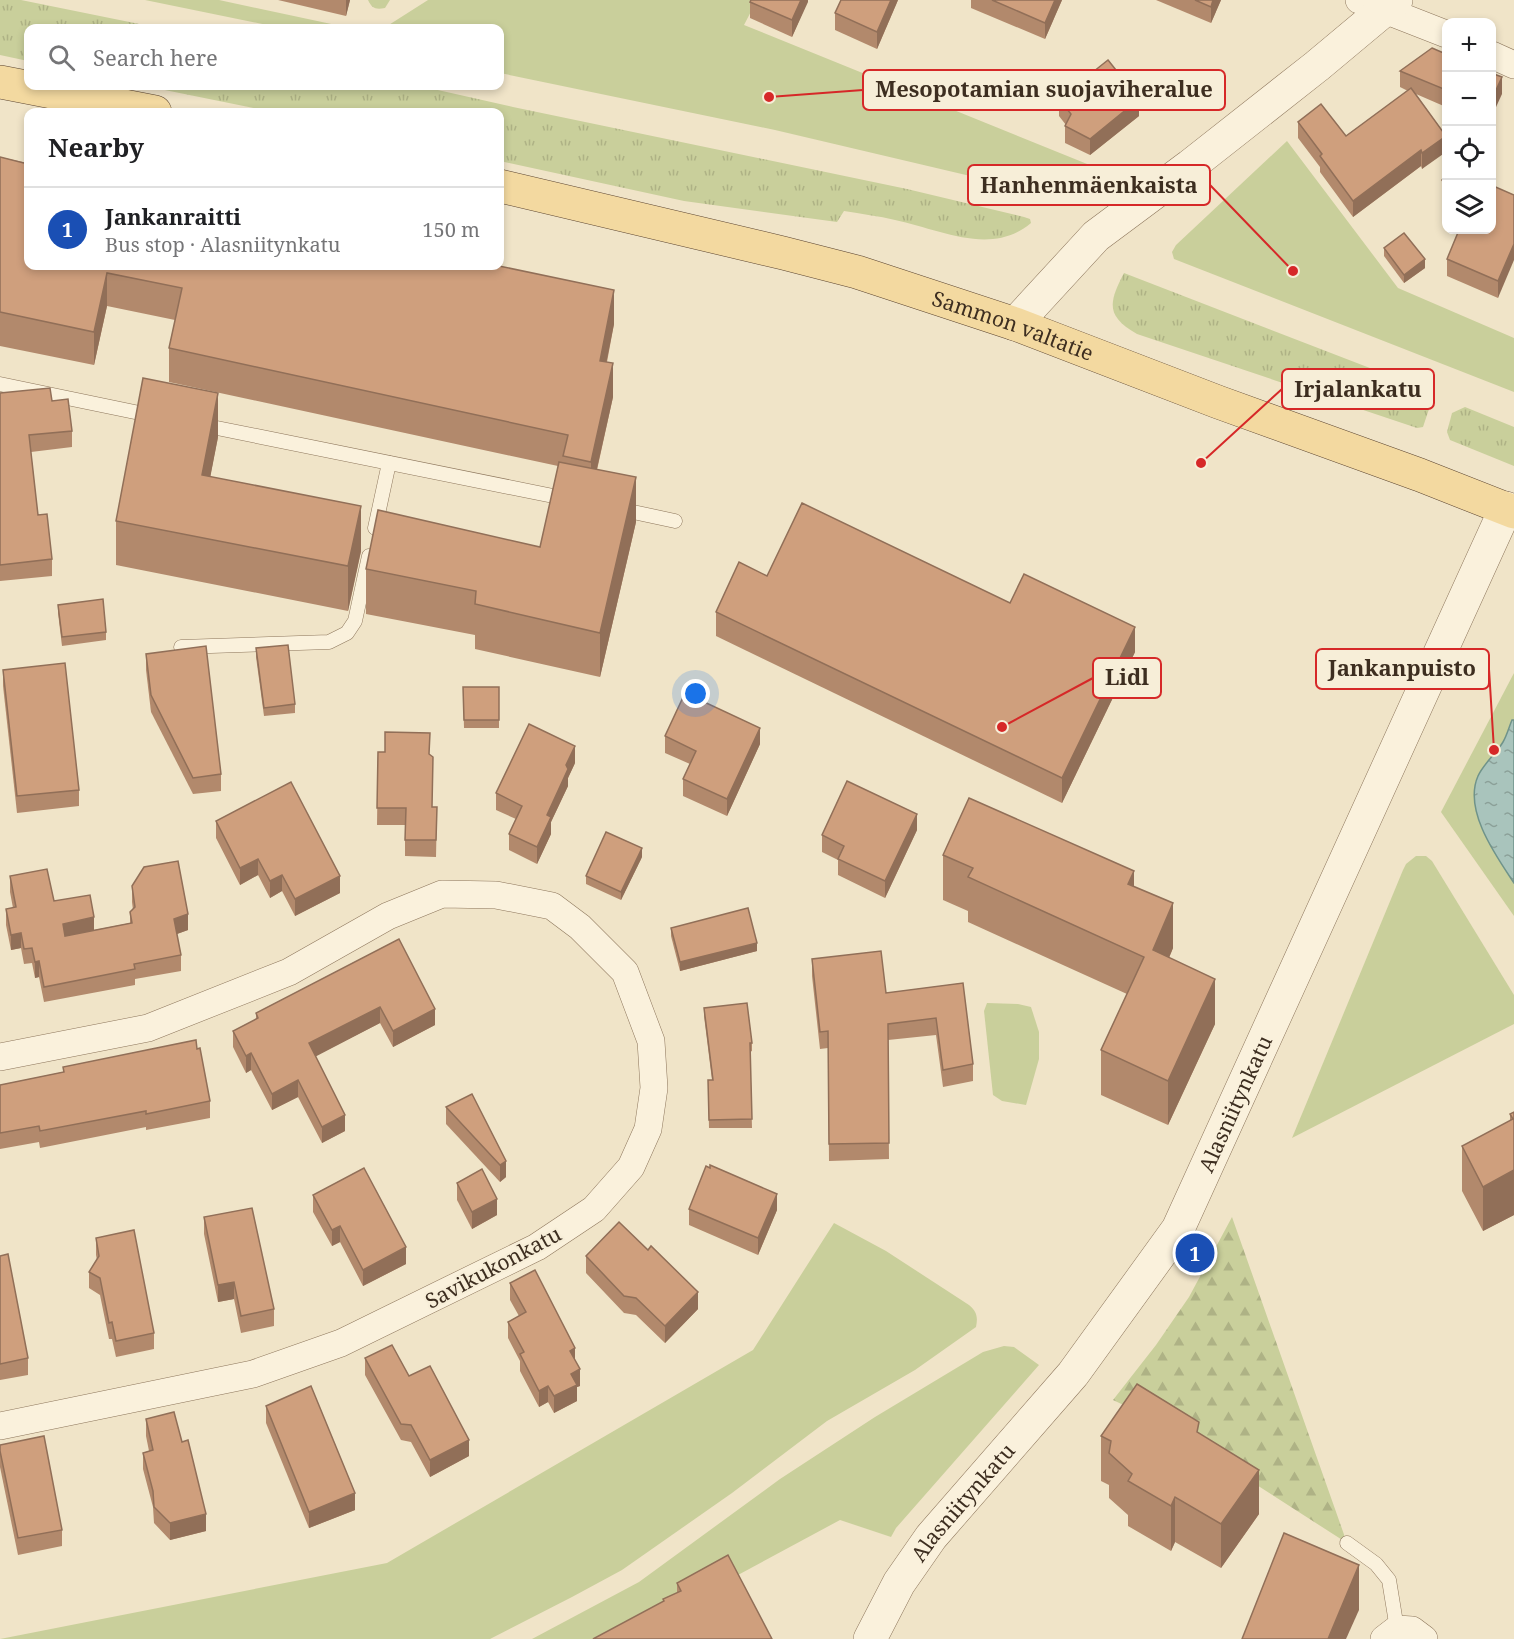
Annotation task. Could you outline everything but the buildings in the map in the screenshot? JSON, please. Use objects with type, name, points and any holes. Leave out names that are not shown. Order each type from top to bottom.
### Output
[{"type":"main road","points":[[0,82],[24,87]]},
{"type":"main road","points":[[41,90],[134,108]]},
{"type":"main road","name":"Sammon valtatie","points":[[504,187],[846,270],[1015,324],[1510,510]]},
{"type":"street","points":[[1015,324],[1096,236],[1317,66],[1380,3],[1442,32]]},
{"type":"street","points":[[1496,57],[1514,65]]},
{"type":"street","name":"Alasniitynkatu","points":[[870,1639],[899,1583],[931,1537],[1073,1374],[1178,1228],[1510,510]]},
{"type":"street","name":"Savikukonkatu","points":[[0,1057],[148,1029],[289,972],[388,916],[442,894],[496,895],[552,906],[580,927],[625,972],[651,1041],[654,1088],[648,1129],[631,1167],[594,1209],[540,1246],[341,1343],[253,1374],[0,1426]]},
{"type":"street","points":[[1390,1634],[1412,1630],[1424,1639]]},
{"type":"lane","points":[[0,384],[164,418]]},
{"type":"lane","points":[[187,422],[586,503]]},
{"type":"lane","points":[[181,647],[329,642],[347,633],[355,621],[389,463]]},
{"type":"lane","points":[[608,507],[675,521]]},
{"type":"lane","points":[[1347,1543],[1376,1564],[1389,1580],[1390,1634]]},
{"type":"green space","points":[[0,0],[21,0],[139,24],[24,24],[24,60],[0,55]]},
{"type":"green space","points":[[145,0],[219,0],[331,24],[262,24]]},
{"type":"green space","points":[[368,0],[390,0],[385,8],[379,9],[372,7]]},
{"type":"green space","points":[[428,0],[757,0],[744,25],[1102,170],[1060,197],[775,130],[504,74],[504,24],[390,24]]},
{"type":"green space","points":[[165,90],[438,90],[907,189],[1024,217],[1030,219],[1031,223],[1015,233],[999,238],[965,238],[912,224],[844,211],[837,222],[684,201],[504,162],[504,108],[253,108]]},
{"type":"green space","points":[[1287,141],[1398,288],[1514,338],[1514,392],[1174,259],[1172,252],[1176,245]]},
{"type":"green space","points":[[1124,273],[1427,390],[1432,400],[1423,427],[1417,428],[1137,334],[1119,321],[1113,308],[1115,292]]},
{"type":"green space","points":[[1465,407],[1514,427],[1514,466],[1450,440],[1447,432],[1452,413]]},
{"type":"green space","points":[[1514,673],[1514,916],[1441,812]]},
{"type":"green space","points":[[1416,856],[1426,856],[1432,861],[1514,995],[1514,1024],[1292,1138],[1403,870],[1406,864]]},
{"type":"green space","points":[[987,1003],[1018,1004],[1031,1007],[1039,1032],[1039,1059],[1026,1105],[1002,1101],[993,1095],[984,1011]]},
{"type":"green space","points":[[1232,1217],[1347,1543],[1157,1421],[1113,1400],[1156,1345],[1189,1297]]},
{"type":"green space","points":[[834,1223],[886,1251],[969,1305],[976,1315],[976,1327],[915,1370],[827,1421],[732,1493],[622,1570],[490,1639],[0,1639],[387,1563],[753,1350]]},
{"type":"green space","points":[[1004,1346],[1014,1347],[1039,1365],[896,1528],[891,1537],[840,1520],[619,1639],[532,1639],[639,1582],[780,1479],[875,1417],[983,1352]]},
{"type":"water","points":[[1514,720],[1514,883],[1484,832],[1475,803],[1478,776],[1503,742]]},
{"type":"place","name":"Mesopotamian suojaviheralue","points":[[769,97]]},
{"type":"place","name":"Hanhenmäenkaista","points":[[1293,271]]},
{"type":"place","name":"Irjalankatu","points":[[1201,463]]},
{"type":"place","name":"Lidl","points":[[1002,727]]},
{"type":"place","name":"Jankanpuisto","points":[[1494,750]]},
{"type":"place","name":"Jankanraitti","points":[[1195,1253]]}]
